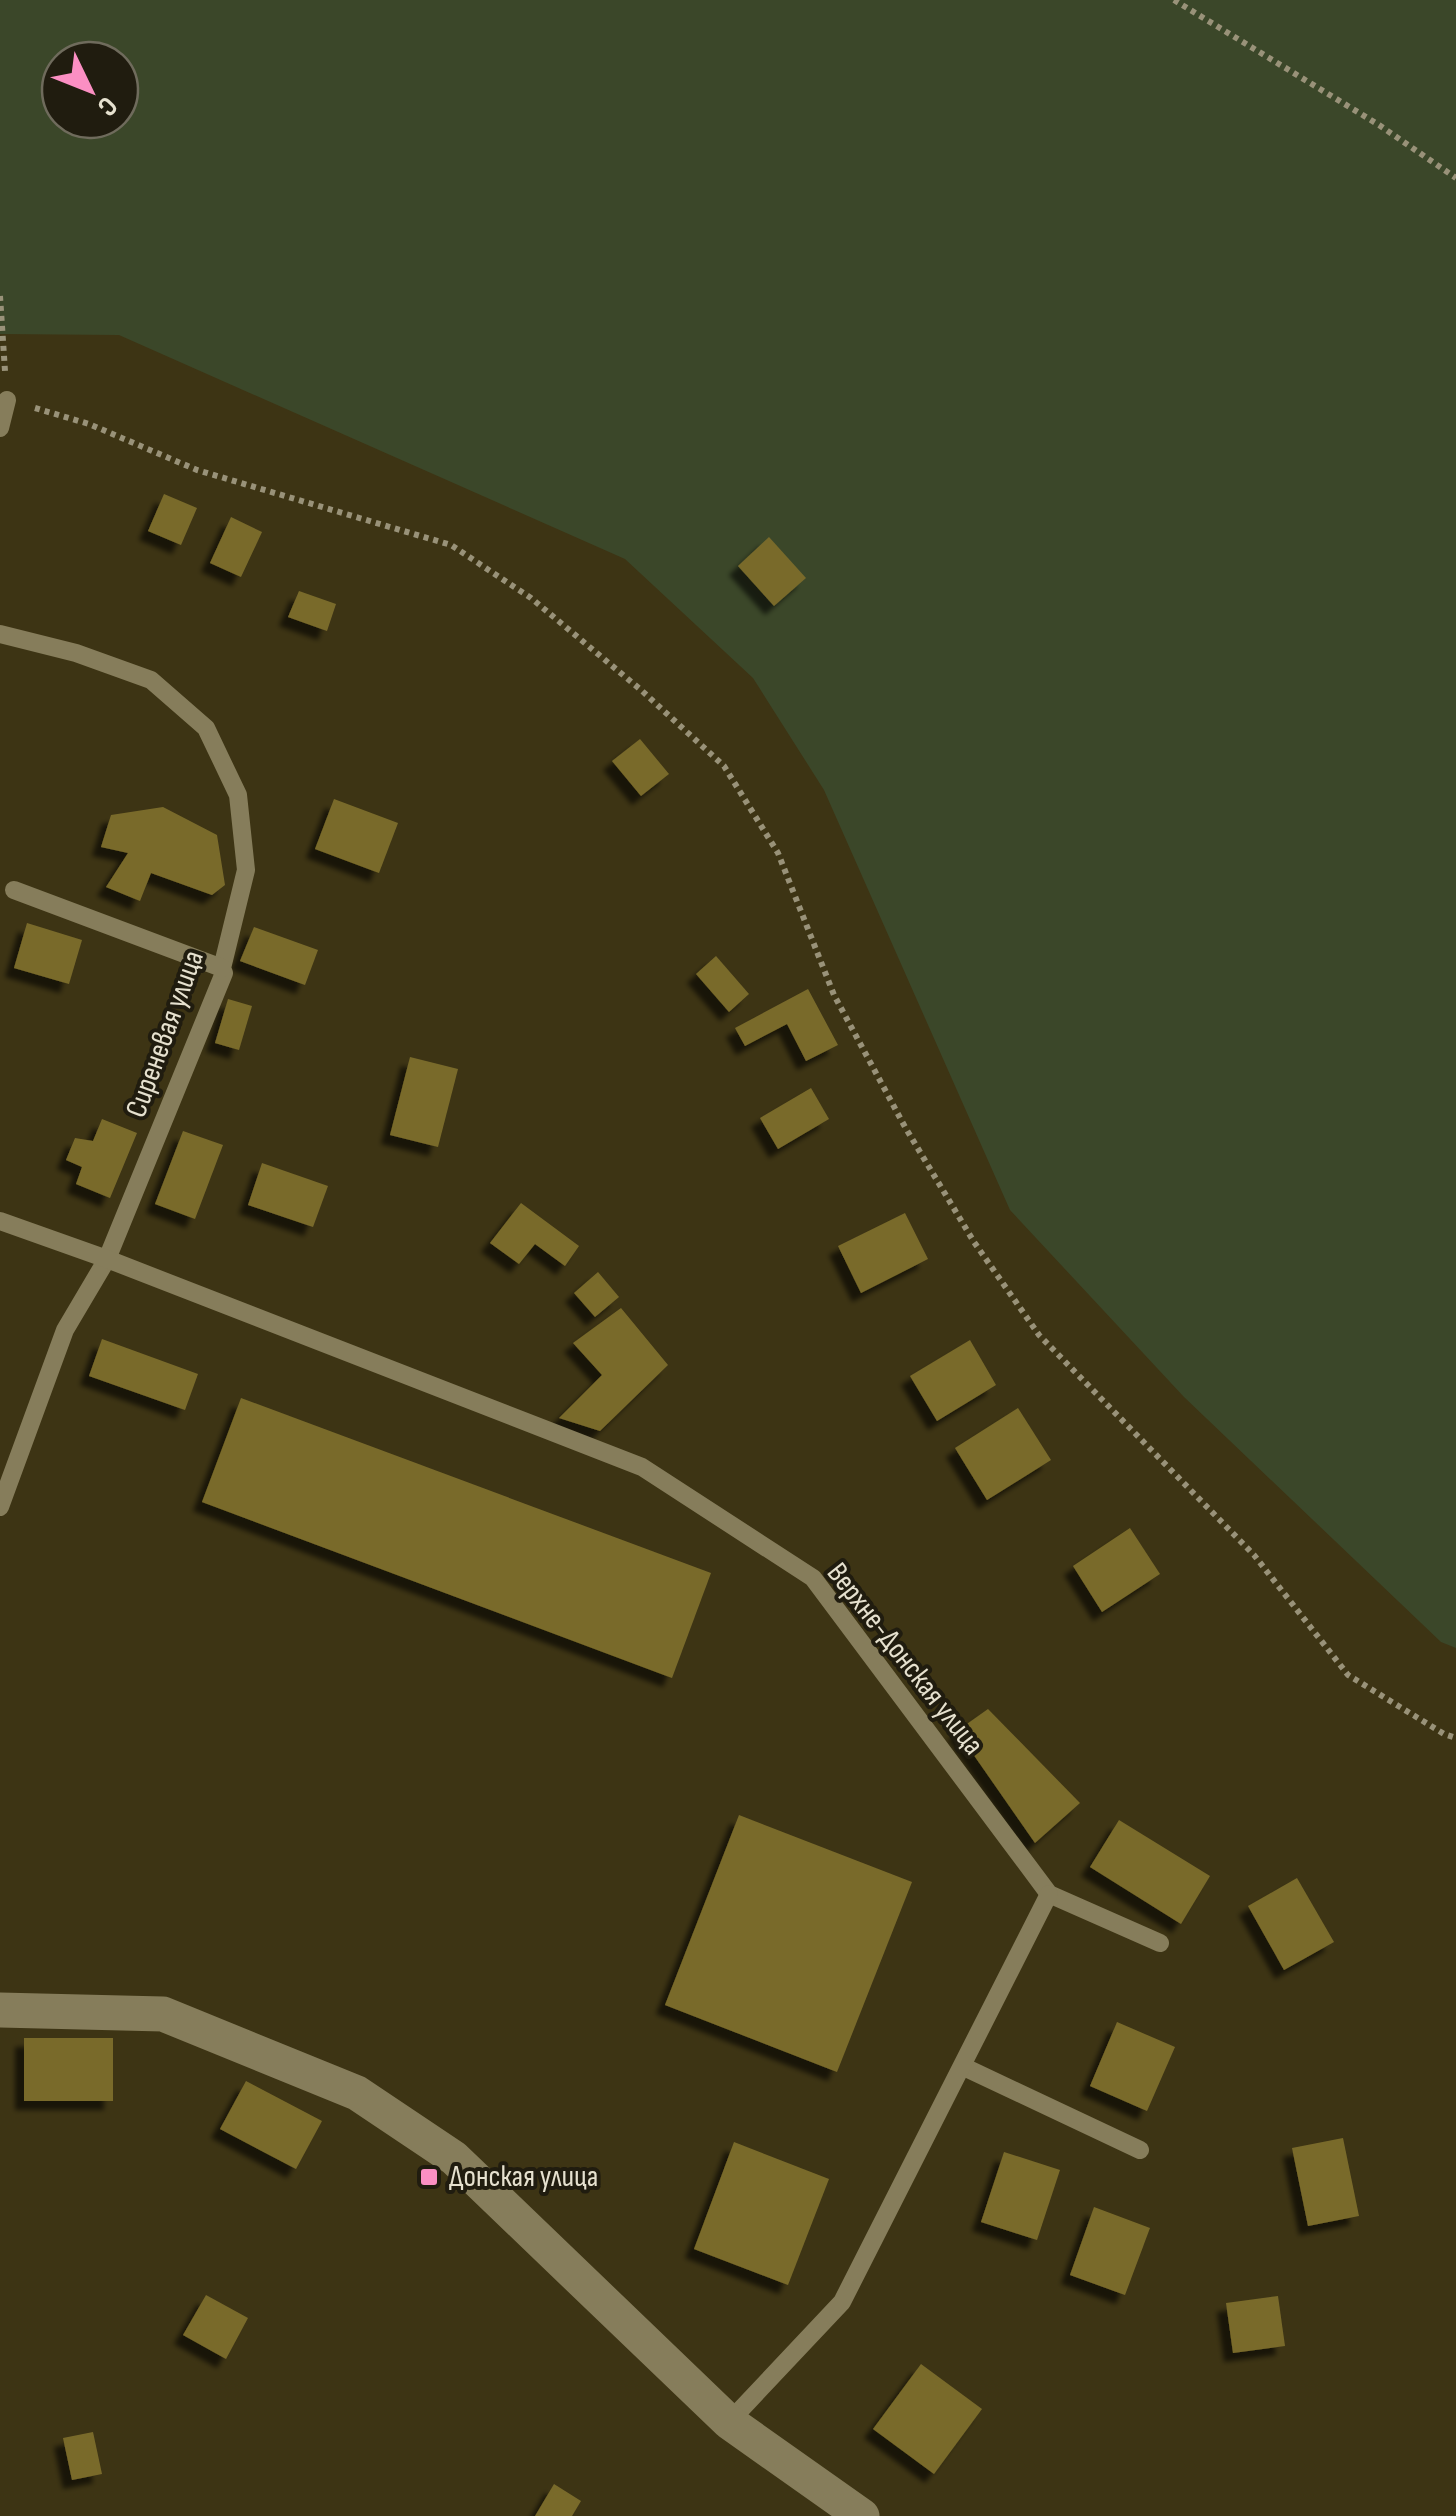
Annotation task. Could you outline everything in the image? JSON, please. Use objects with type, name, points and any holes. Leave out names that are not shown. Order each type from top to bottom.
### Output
[{"type":"street","points":[[0,2010],[163,2014],[357,2093],[454,2158],[729,2422],[862,2516]]},
{"type":"lane","points":[[0,428],[7,400]]},
{"type":"lane","name":"Сиреневая улица","points":[[0,634],[76,653],[150,680],[206,728],[238,795],[246,870],[224,972],[107,1259],[65,1330],[0,1507]]},
{"type":"lane","points":[[14,890],[222,968]]},
{"type":"lane","name":"Верхне-Донская улица","points":[[0,1221],[642,1467],[813,1578],[1049,1894]]},
{"type":"lane","points":[[729,2422],[842,2302],[1049,1894],[1160,1943]]},
{"type":"lane","points":[[964,2067],[1140,2150]]},
{"type":"path","points":[[1174,0],[1379,124],[1456,178]]},
{"type":"path","points":[[0,296],[7,400],[89,424],[197,470],[452,545],[530,598],[641,690],[724,766],[778,854],[834,994],[905,1126],[974,1242],[1039,1336],[1254,1556],[1348,1676],[1456,1738]]},
{"type":"green space","points":[[0,0],[1456,0],[1456,1648],[1441,1642],[1184,1397],[1010,1210],[824,790],[753,678],[625,559],[119,335],[0,334]]},
{"type":"building","points":[[164,494],[197,508],[181,545],[148,531]]},
{"type":"building","points":[[231,517],[262,532],[241,577],[210,563]]},
{"type":"building","points":[[769,537],[806,578],[774,606],[738,566]]},
{"type":"building","points":[[299,591],[336,604],[327,631],[288,617]]},
{"type":"building","points":[[640,739],[669,774],[641,796],[612,761]]},
{"type":"building","points":[[334,799],[398,823],[379,873],[315,849]]},
{"type":"building","points":[[163,807],[217,835],[225,885],[212,895],[151,873],[140,901],[106,887],[128,853],[101,847],[111,815]]},
{"type":"building","points":[[27,923],[82,940],[69,984],[14,968]]},
{"type":"building","points":[[254,927],[318,950],[305,985],[240,961]]},
{"type":"building","points":[[716,956],[749,994],[729,1012],[696,974]]},
{"type":"building","points":[[808,989],[838,1045],[806,1061],[787,1024],[745,1046],[735,1028]]},
{"type":"building","points":[[228,999],[252,1006],[239,1050],[215,1043]]},
{"type":"building","points":[[410,1057],[458,1069],[438,1147],[390,1135]]},
{"type":"building","points":[[811,1088],[829,1119],[778,1149],[760,1118]]},
{"type":"building","points":[[102,1119],[137,1133],[110,1198],[76,1184],[82,1167],[66,1160],[75,1138],[93,1141]]},
{"type":"building","points":[[183,1131],[223,1145],[195,1219],[155,1204]]},
{"type":"building","points":[[262,1163],[328,1186],[313,1227],[248,1205]]},
{"type":"building","points":[[521,1203],[579,1246],[565,1266],[535,1244],[519,1264],[490,1243]]},
{"type":"building","points":[[905,1213],[928,1259],[861,1293],[838,1246]]},
{"type":"building","points":[[598,1272],[619,1297],[595,1317],[574,1293]]},
{"type":"building","points":[[621,1308],[668,1365],[600,1431],[559,1418],[602,1375],[573,1343]]},
{"type":"building","points":[[102,1339],[198,1374],[185,1410],[89,1376]]},
{"type":"building","points":[[970,1340],[996,1385],[937,1421],[910,1376]]},
{"type":"building","points":[[241,1398],[711,1573],[672,1678],[202,1502]]},
{"type":"building","points":[[1018,1408],[1051,1460],[987,1500],[955,1448]]},
{"type":"building","points":[[1130,1528],[1160,1574],[1102,1612],[1073,1566]]},
{"type":"building","points":[[988,1709],[1080,1803],[1035,1843],[957,1731]]},
{"type":"building","points":[[739,1815],[912,1882],[837,2072],[665,2005]]},
{"type":"building","points":[[1119,1820],[1210,1876],[1181,1924],[1090,1867]]},
{"type":"building","points":[[1297,1878],[1334,1942],[1284,1970],[1248,1906]]},
{"type":"building","points":[[1117,2022],[1175,2047],[1147,2111],[1090,2086]]},
{"type":"building","points":[[24,2038],[113,2038],[113,2101],[24,2101]]},
{"type":"building","points":[[246,2081],[322,2121],[296,2169],[220,2129]]},
{"type":"building","points":[[1343,2138],[1359,2216],[1308,2226],[1292,2148]]},
{"type":"building","points":[[734,2142],[829,2179],[788,2285],[694,2249]]},
{"type":"building","points":[[1004,2152],[1060,2170],[1037,2240],[981,2222]]},
{"type":"building","points":[[1094,2207],[1150,2228],[1125,2295],[1070,2275]]},
{"type":"building","points":[[206,2295],[248,2318],[226,2359],[183,2335]]},
{"type":"building","points":[[1278,2296],[1285,2346],[1233,2353],[1226,2303]]},
{"type":"building","points":[[921,2364],[982,2409],[934,2474],[873,2429]]},
{"type":"building","points":[[93,2432],[102,2474],[72,2480],[63,2438]]},
{"type":"building","points":[[554,2484],[581,2501],[572,2516],[535,2516]]},
{"type":"place","name":"Донская улица","points":[[429,2177]]}]
